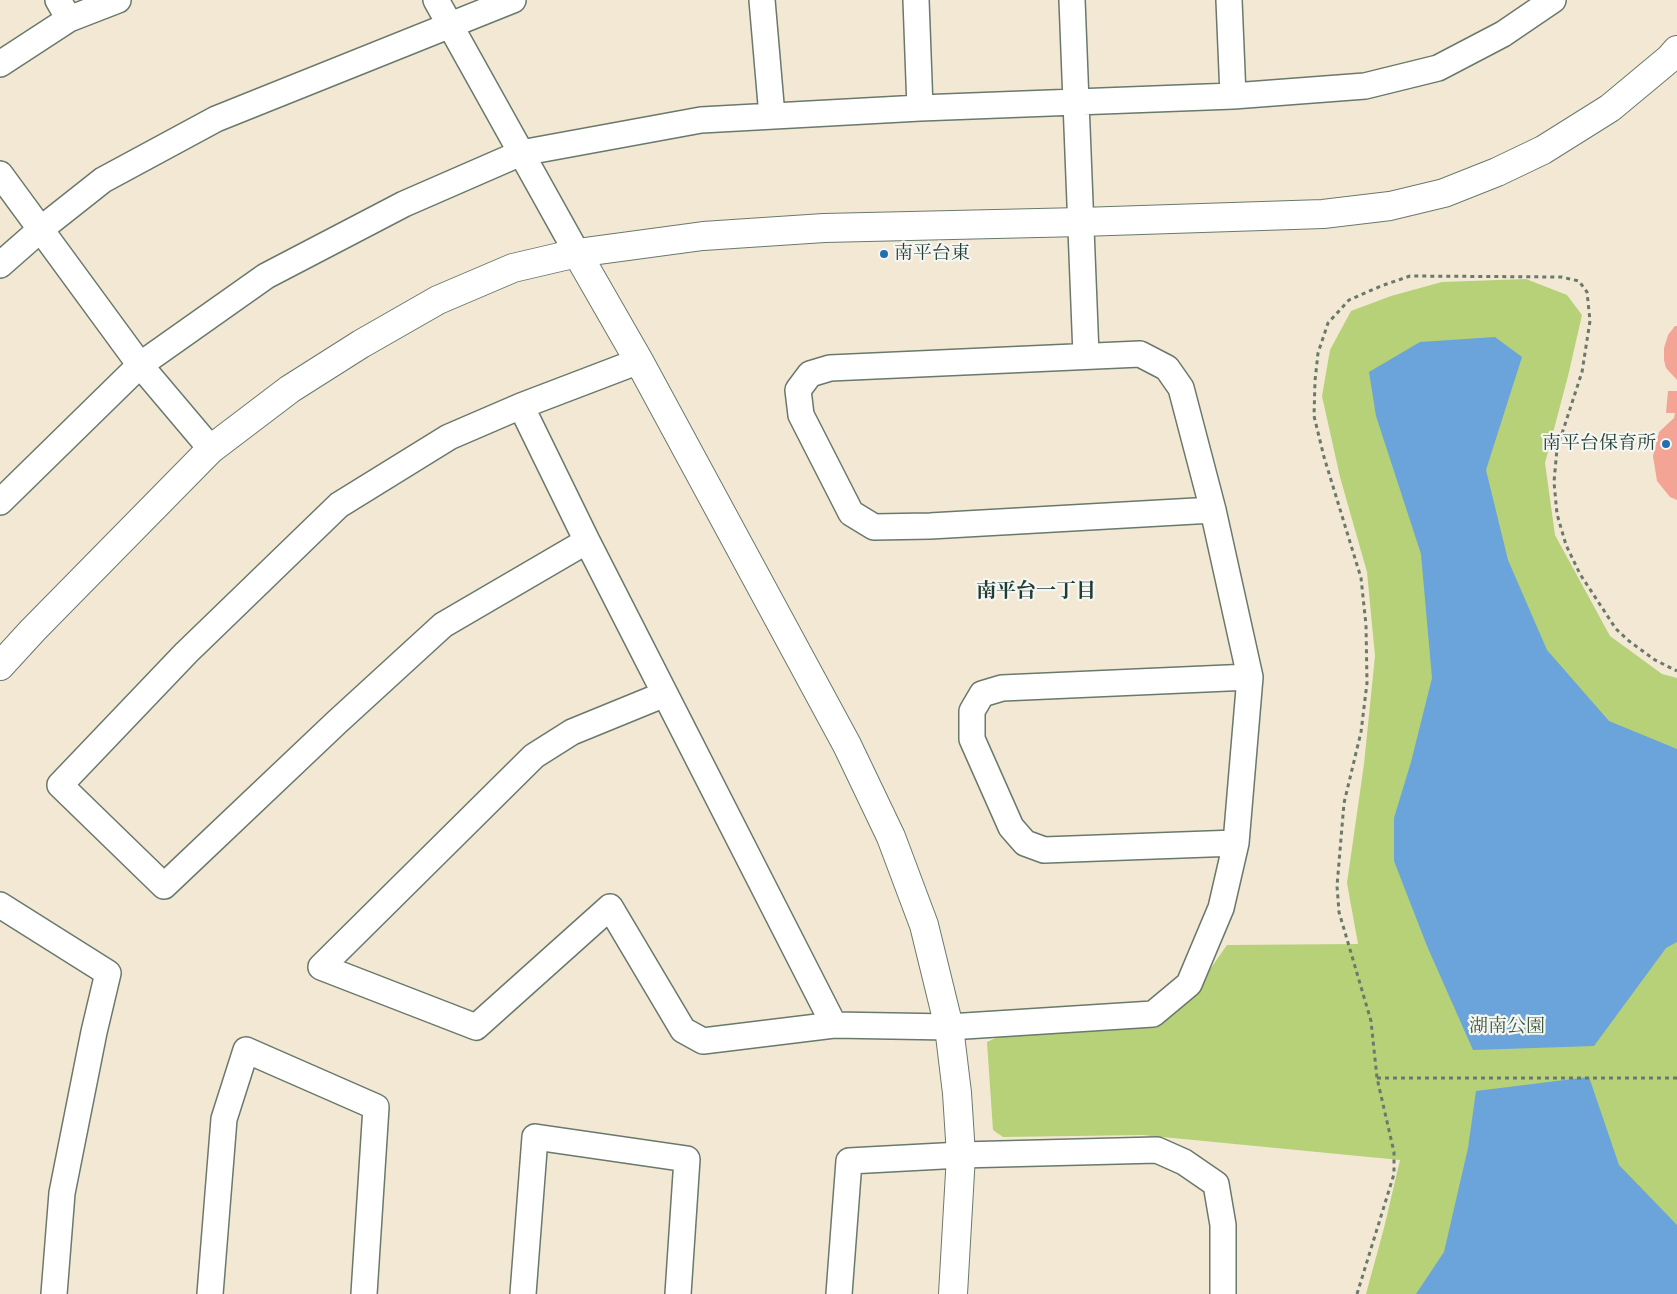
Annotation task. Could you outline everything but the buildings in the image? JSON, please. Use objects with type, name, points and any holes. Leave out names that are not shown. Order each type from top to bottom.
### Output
[{"type":"street","points":[[0,64],[64,10],[118,0]]},
{"type":"street","points":[[436,0],[576,253],[639,361],[848,745],[891,837],[924,926],[949,1027],[957,1093],[961,1155],[953,1294]]},
{"type":"street","points":[[0,265],[41,229],[103,180],[216,119],[513,0]]},
{"type":"street","points":[[762,0],[772,116]]},
{"type":"street","points":[[916,0],[920,108]]},
{"type":"street","points":[[1072,0],[1086,355]]},
{"type":"street","points":[[1229,0],[1233,96]]},
{"type":"street","points":[[0,502],[140,365],[266,276],[404,204],[522,153],[701,120],[920,108],[1233,96],[1365,86],[1438,68],[1503,34],[1553,0]]},
{"type":"street","points":[[0,666],[211,449],[290,389],[361,344],[438,300],[514,268],[576,253],[703,236],[824,228],[1323,214],[1390,206],[1444,193],[1497,172],[1544,150],[1610,108],[1675,58]]},
{"type":"street","points":[[0,174],[140,365],[211,449]]},
{"type":"street","points":[[665,694],[572,732],[534,756],[321,967],[476,1026],[610,907],[683,1030],[703,1041],[834,1025],[949,1027],[1153,1014],[1189,984],[1221,908],[1236,843],[1250,677],[1214,510],[1181,388],[1167,368],[1140,354],[830,368],[810,374],[798,390],[801,415],[851,513],[874,528],[1214,510]]},
{"type":"street","points":[[587,541],[443,625],[337,722],[164,886],[60,785],[186,653],[339,505],[449,437],[521,406],[639,361]]},
{"type":"street","points":[[521,406],[587,541],[834,1025]]},
{"type":"street","points":[[1236,843],[1044,850],[1025,843],[1012,827],[972,739],[972,711],[982,694],[1002,688],[1250,677]]},
{"type":"street","points":[[0,905],[108,973],[94,1032],[62,1193],[54,1294]]},
{"type":"street","points":[[210,1294],[224,1119],[246,1050],[376,1107],[364,1294]]},
{"type":"street","points":[[524,1294],[535,1136],[687,1158],[678,1294]]},
{"type":"street","points":[[839,1294],[849,1161],[961,1155],[1157,1150],[1184,1162],[1216,1184],[1223,1224],[1223,1294]]},
{"type":"path","points":[[1358,1294],[1394,1174],[1394,1152],[1377,1078],[1371,1021],[1339,912],[1337,886],[1344,803],[1361,732],[1367,683],[1366,625],[1361,578],[1324,457],[1314,416],[1318,354],[1328,323],[1349,300],[1410,276],[1561,277],[1579,281],[1587,292],[1590,321],[1582,372],[1557,450],[1554,482],[1556,514],[1566,545],[1580,574],[1616,629],[1655,660],[1677,671]]},
{"type":"path","points":[[1377,1078],[1677,1078]]},
{"type":"green space","name":"湖南公園","points":[[1526,279],[1567,295],[1582,315],[1545,463],[1555,535],[1610,636],[1662,674],[1677,678],[1677,1294],[1366,1294],[1400,1160],[1142,1135],[1003,1137],[993,1130],[987,1042],[998,1037],[1104,1030],[1144,1024],[1199,985],[1227,945],[1358,944],[1347,883],[1364,764],[1375,656],[1367,572],[1340,477],[1322,396],[1330,350],[1351,311],[1391,296],[1442,282]]},
{"type":"water","points":[[1495,337],[1522,357],[1486,470],[1508,560],[1547,650],[1609,721],[1677,749],[1677,942],[1666,948],[1594,1046],[1473,1050],[1427,946],[1394,861],[1394,818],[1411,762],[1432,678],[1421,554],[1376,416],[1369,372],[1420,342]]},
{"type":"water","points":[[1589,1077],[1619,1165],[1677,1225],[1677,1294],[1416,1294],[1444,1252],[1468,1148],[1476,1091]]},
{"type":"place","name":"南平台東","points":[[884,254]]},
{"type":"place","name":"南平台保育所","points":[[1666,444]]},
{"type":"district","name":"南平台一丁目","points":[[1036,592]]}]
